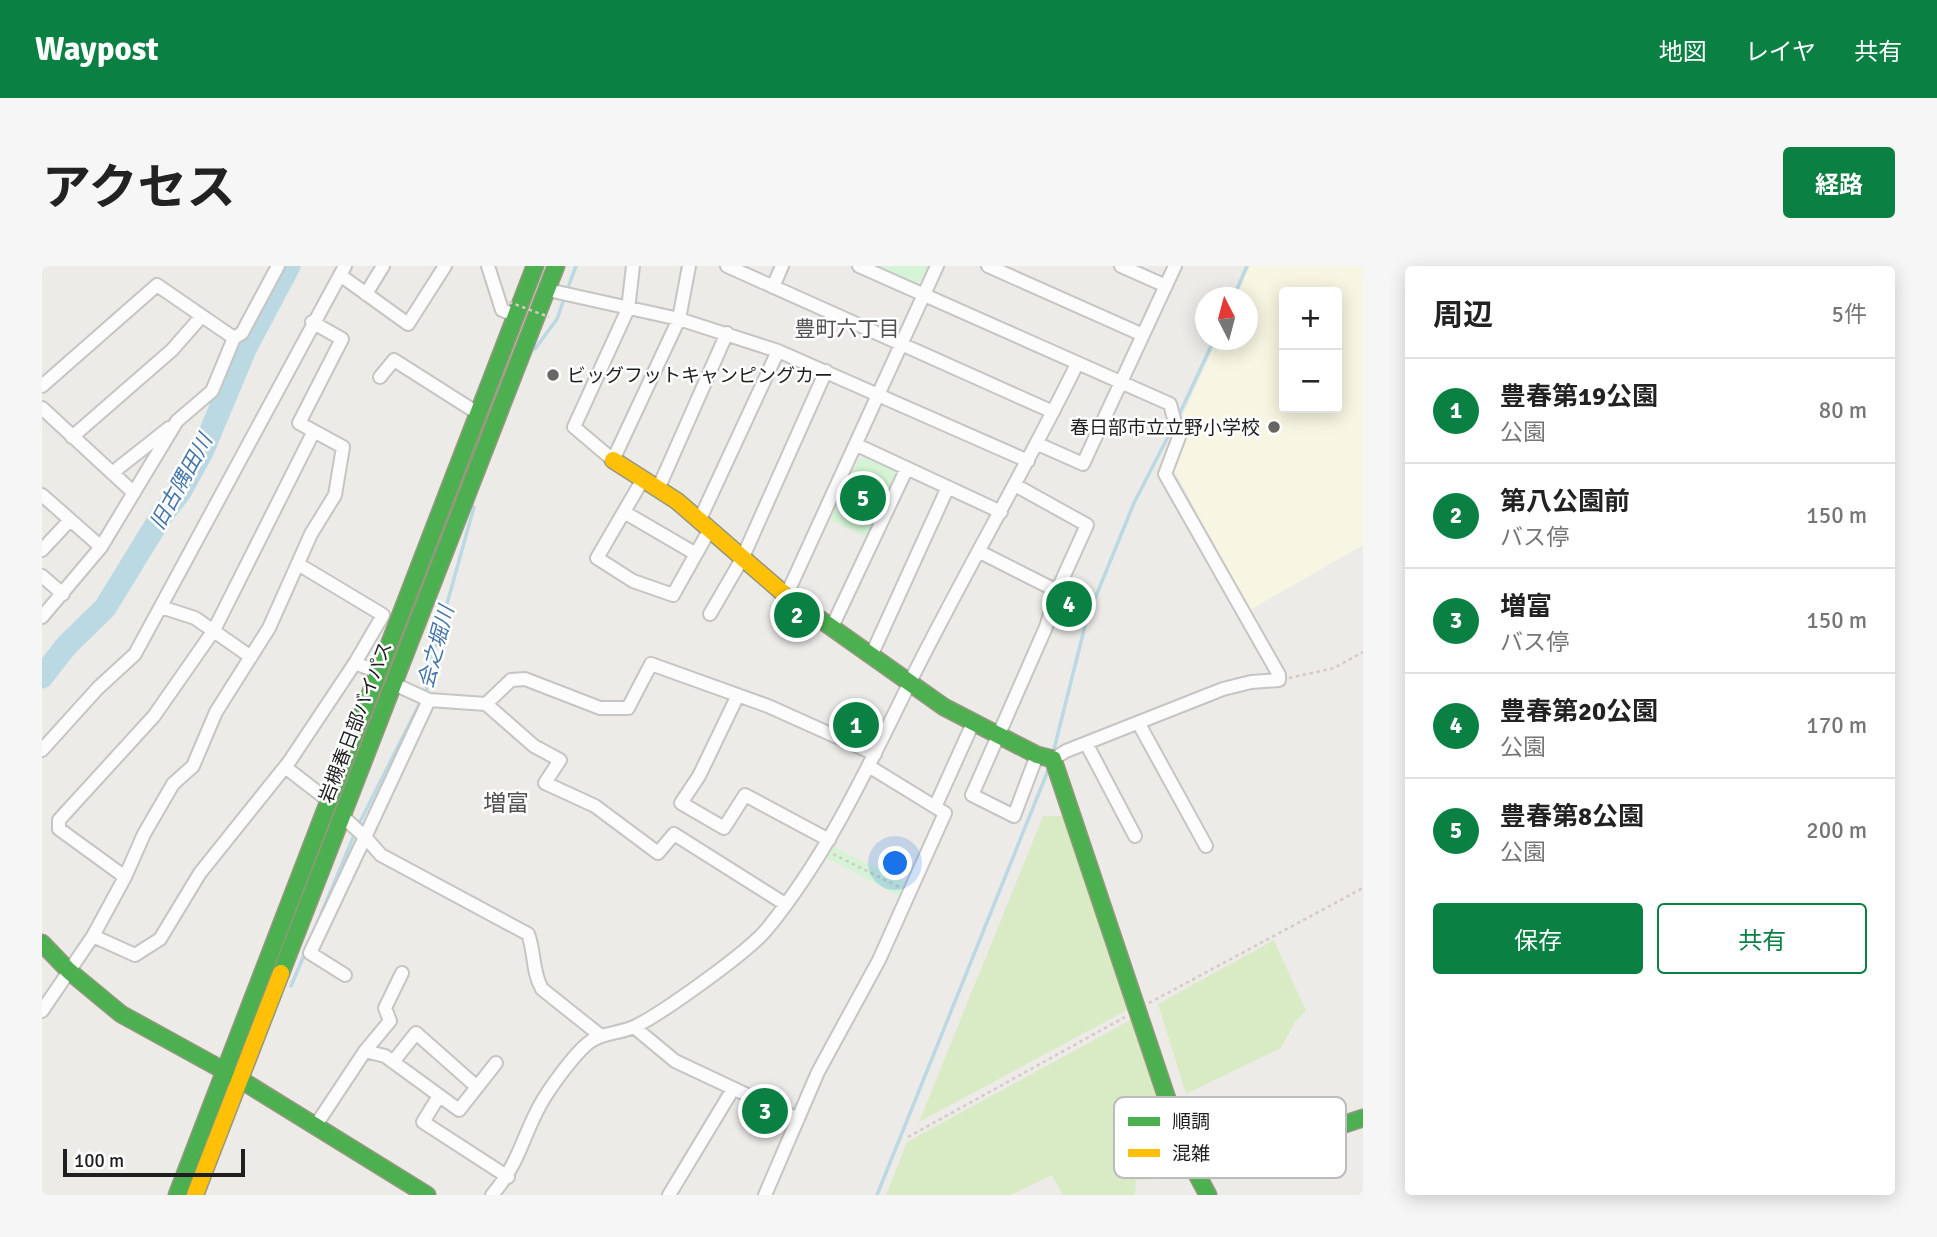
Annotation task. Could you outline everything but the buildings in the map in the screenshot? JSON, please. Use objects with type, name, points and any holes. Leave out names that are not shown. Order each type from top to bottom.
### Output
[{"type":"main road","name":"岩槻春日部バイパス","points":[[195,1195],[341,815],[386,678],[480,414],[512,308],[535,266]]},
{"type":"main road","name":"岩槻春日部バイパス","points":[[177,1195],[329,801],[386,678],[556,266]]},
{"type":"main road","points":[[613,460],[705,524],[786,596],[831,629],[973,723],[1037,755],[1053,759],[1168,1097]]},
{"type":"main road","points":[[42,943],[69,971],[121,1014],[226,1071],[426,1195]]},
{"type":"main road","points":[[1346,1124],[1363,1118]]},
{"type":"main road","points":[[1200,1178],[1208,1195]]},
{"type":"street","points":[[112,473],[212,391],[234,338],[242,333],[278,266]]},
{"type":"street","points":[[366,294],[383,266]]},
{"type":"street","points":[[42,750],[97,688],[135,654],[255,435],[312,322],[342,271],[366,294],[408,324],[445,266]]},
{"type":"street","points":[[488,266],[502,310],[512,308]]},
{"type":"street","points":[[633,266],[628,309],[574,427],[613,460],[679,319],[689,266]]},
{"type":"street","points":[[727,266],[1053,412]]},
{"type":"street","points":[[773,286],[782,266]]},
{"type":"street","points":[[859,266],[1170,404],[1179,437],[1165,474],[1209,549],[1279,680],[1251,682],[1223,689],[1086,743],[1053,759]]},
{"type":"street","points":[[786,596],[937,266]]},
{"type":"street","points":[[988,266],[1143,335]]},
{"type":"street","points":[[1121,266],[1166,286]]},
{"type":"street","points":[[1038,444],[1083,464],[1175,266]]},
{"type":"street","points":[[42,386],[157,285],[234,338]]},
{"type":"street","points":[[548,290],[679,319],[778,351],[1028,460]]},
{"type":"street","points":[[72,437],[172,350],[201,317]]},
{"type":"street","points":[[42,1011],[93,936],[125,877],[144,834],[173,784],[193,766],[216,712],[269,628],[298,564],[335,495],[343,447],[299,423],[342,339],[312,322]]},
{"type":"street","points":[[658,489],[727,333]]},
{"type":"street","points":[[643,479],[597,558],[633,581],[673,595],[696,554],[705,524],[778,351]]},
{"type":"street","points":[[380,377],[394,360],[480,414]]},
{"type":"street","points":[[492,1195],[508,1177],[539,1105],[583,1048],[601,1036],[634,1027],[754,942],[785,904],[826,844],[870,767],[910,682],[1038,444],[1077,364]]},
{"type":"street","points":[[710,614],[742,559],[826,371]]},
{"type":"street","points":[[42,408],[134,493]]},
{"type":"street","points":[[42,617],[101,547],[177,421]]},
{"type":"street","points":[[125,877],[59,829],[59,820],[154,716],[214,630],[314,431]]},
{"type":"street","points":[[857,445],[1001,512]]},
{"type":"street","points":[[831,629],[906,468]]},
{"type":"street","points":[[1015,485],[1087,525],[972,795],[1014,816],[1037,755]]},
{"type":"street","points":[[871,656],[948,487]]},
{"type":"street","points":[[42,495],[101,547]]},
{"type":"street","points":[[624,512],[696,554]]},
{"type":"street","points":[[42,550],[70,520]]},
{"type":"street","points":[[980,552],[1057,591]]},
{"type":"street","points":[[93,936],[135,956],[160,939],[200,873],[285,767],[355,663],[383,615],[298,564]]},
{"type":"street","points":[[42,576],[63,594]]},
{"type":"street","points":[[161,607],[195,618],[251,657]]},
{"type":"street","points":[[355,663],[425,698],[486,704],[534,746],[561,760],[545,783],[594,806],[658,853],[674,834],[785,904]]},
{"type":"street","points":[[486,704],[511,680],[525,679],[600,708],[628,708],[651,664],[738,695],[875,754]]},
{"type":"street","points":[[738,695],[699,776],[681,803],[724,828],[746,795],[826,844]]},
{"type":"street","points":[[345,975],[310,953],[365,837],[425,698]]},
{"type":"street","points":[[935,807],[973,723]]},
{"type":"street","points":[[1139,724],[1206,846]]},
{"type":"street","points":[[1086,743],[1135,836]]},
{"type":"street","points":[[285,767],[329,801]]},
{"type":"street","points":[[765,1195],[818,1072],[911,894],[946,813],[870,767]]},
{"type":"street","points":[[341,815],[381,855],[528,934],[533,946],[536,979],[542,989],[601,1036]]},
{"type":"street","points":[[316,1125],[365,1051],[390,1021],[385,1008],[402,973]]},
{"type":"street","points":[[634,1027],[675,1061],[798,1119]]},
{"type":"street","points":[[393,1062],[416,1033],[477,1087]]},
{"type":"street","points":[[365,1051],[385,1056],[459,1111],[496,1063]]},
{"type":"street","points":[[669,1195],[733,1089]]},
{"type":"street","points":[[439,1096],[423,1122],[508,1177]]},
{"type":"path","points":[[512,308],[549,317]]},
{"type":"path","points":[[1279,680],[1334,668],[1363,652]]},
{"type":"path","points":[[826,844],[911,894]]},
{"type":"path","points":[[908,1137],[1363,888]]},
{"type":"shaded area","name":"春日部市立立野小学校","points":[[1250,266],[1363,266],[1363,545],[1250,610],[1174,470],[1187,438],[1182,417],[1212,350],[1258,350],[1258,287],[1241,287]]},
{"type":"green space","points":[[876,266],[929,266],[922,280],[913,283]]},
{"type":"green space","points":[[866,457],[894,470],[895,475],[867,537],[830,520],[858,460]]},
{"type":"green space","points":[[1066,586],[1083,594],[1069,629],[1054,622]]},
{"type":"green space","points":[[854,710],[869,717],[858,740],[843,733]]},
{"type":"green space","points":[[1043,816],[1069,816],[1125,992],[1127,1010],[919,1122]]},
{"type":"green space","points":[[832,846],[909,885],[903,898],[825,857]]},
{"type":"green space","points":[[1274,940],[1306,1011],[1295,1022],[1281,1048],[1186,1094],[1158,1004]]},
{"type":"green space","points":[[1134,1018],[1158,1097],[1114,1097],[1114,1178],[1182,1178],[1136,1180],[1135,1195],[1063,1195],[1052,1175],[1011,1195],[886,1195],[907,1142]]},
{"type":"waterway","name":"旧古隅田川","points":[[42,677],[67,645],[105,608],[162,515],[180,492],[202,452],[246,347],[289,266]]},
{"type":"waterway","name":"会之堀川","points":[[569,285],[576,266]]},
{"type":"waterway","points":[[1238,287],[1247,266]]},
{"type":"waterway","name":"会之堀川","points":[[535,349],[557,319],[563,302]]},
{"type":"waterway","points":[[1178,417],[1209,350]]},
{"type":"waterway","points":[[1053,753],[1087,618],[1134,503],[1173,427]]},
{"type":"waterway","name":"会之堀川","points":[[358,826],[427,689],[426,679],[474,507]]},
{"type":"waterway","points":[[877,1195],[1049,768]]},
{"type":"waterway","name":"会之堀川","points":[[312,936],[355,833]]},
{"type":"waterway","name":"会之堀川","points":[[291,986],[305,953]]},
{"type":"traffic: fast","points":[[177,1195],[535,266]]},
{"type":"traffic: fast","points":[[281,973],[556,266]]},
{"type":"traffic: fast","points":[[783,593],[944,707],[1037,755],[1053,759],[1167,1097]]},
{"type":"traffic: fast","points":[[42,943],[69,971],[121,1014],[241,1080],[427,1195]]},
{"type":"traffic: fast","points":[[1346,1124],[1363,1118]]},
{"type":"traffic: fast","points":[[1199,1178],[1208,1195]]},
{"type":"traffic: slow","points":[[613,460],[677,501],[783,593]]},
{"type":"traffic: slow","points":[[195,1195],[281,973]]},
{"type":"place","name":"ビッグフットキャンピングカー","points":[[553,375]]},
{"type":"place","name":"春日部市立立野小学校","points":[[1274,427]]},
{"type":"place","name":"豊春第8公園","points":[[863,498]]},
{"type":"place","name":"豊春第20公園","points":[[1069,604]]},
{"type":"place","name":"第八公園前","points":[[797,615]]},
{"type":"place","name":"豊春第19公園","points":[[856,725]]},
{"type":"place","name":"増富","points":[[765,1111]]},
{"type":"district","name":"豊町六丁目","points":[[847,329]]},
{"type":"district","name":"増富","points":[[506,803]]}]
